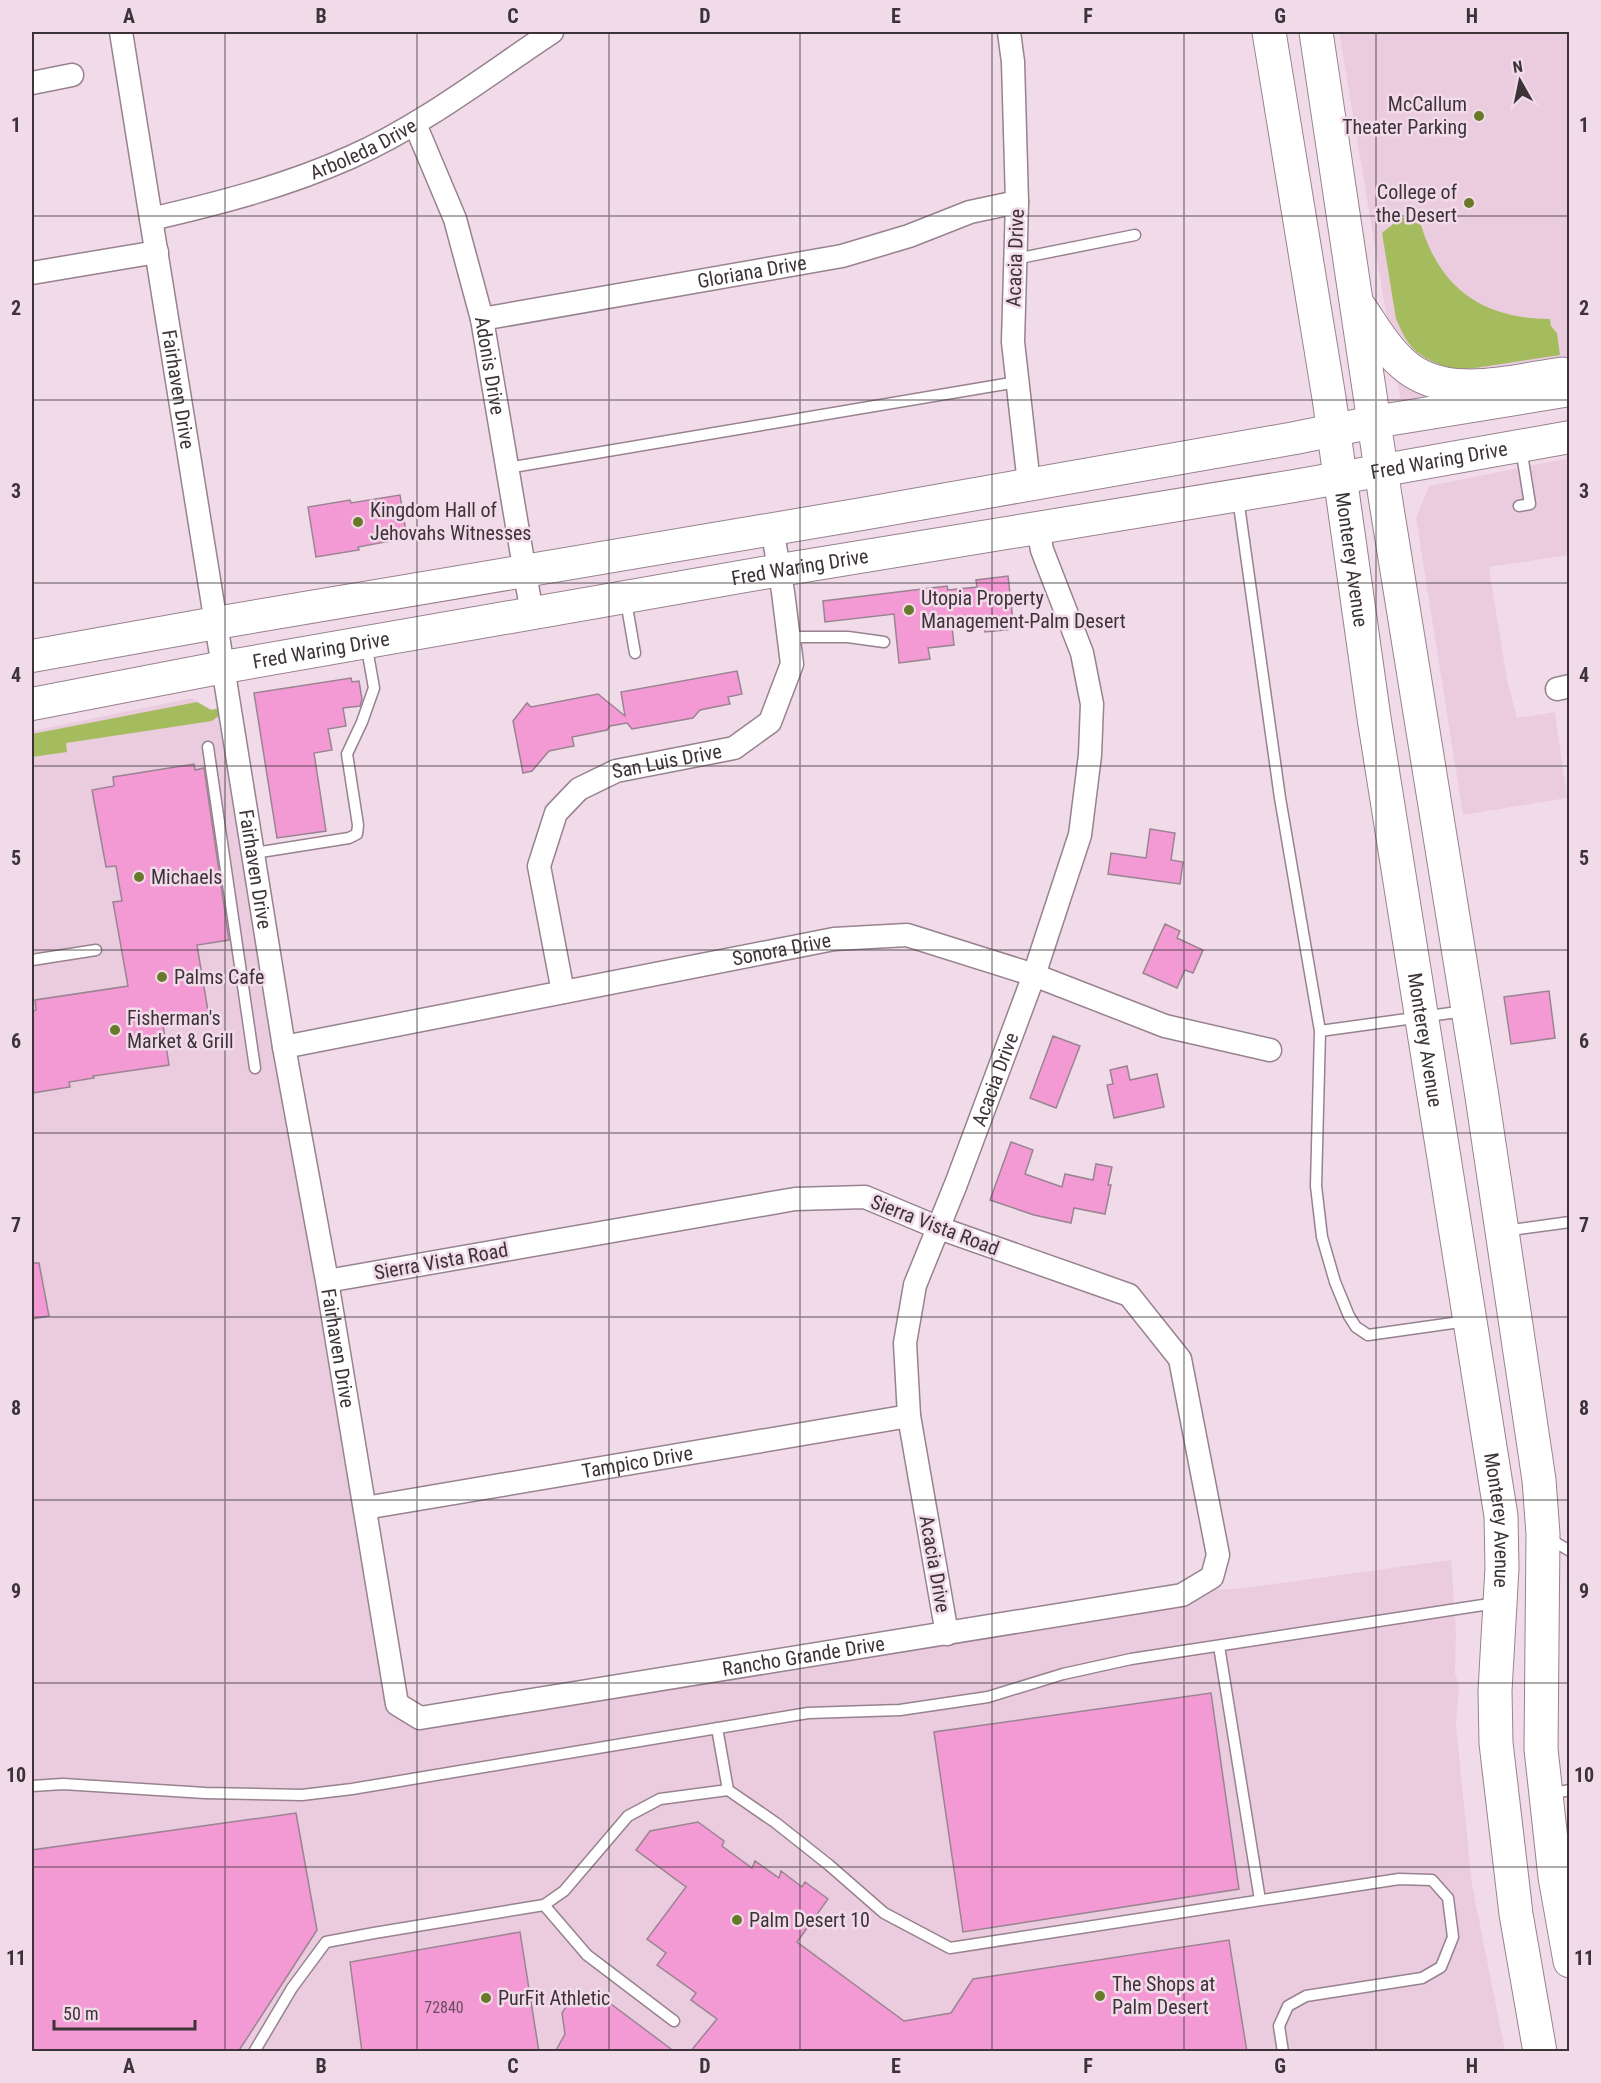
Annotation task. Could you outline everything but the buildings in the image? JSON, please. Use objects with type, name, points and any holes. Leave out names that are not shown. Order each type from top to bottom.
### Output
[{"type":"main road","name":"Monterey Avenue","points":[[1269,32],[1311,283],[1341,477],[1374,718],[1501,1516],[1500,1602],[1495,1691],[1496,1743],[1516,1914],[1540,2052]]},
{"type":"main road","points":[[1316,32],[1381,469],[1469,1010],[1539,1480],[1556,1543],[1540,1702],[1541,1749],[1557,1792],[1555,1877],[1569,1961]]},
{"type":"main road","points":[[1358,304],[1385,344],[1402,363],[1421,378],[1443,385],[1465,387],[1569,375]]},
{"type":"main road","points":[[32,656],[1569,390]]},
{"type":"main road","name":"Fred Waring Drive","points":[[32,704],[780,570],[1237,495],[1569,437]]},
{"type":"main road","points":[[1038,528],[1050,505],[1060,499],[1123,485],[1150,473],[1168,460]]},
{"type":"main road","points":[[878,554],[938,526],[1007,513],[1023,503],[1029,484]]},
{"type":"main road","points":[[32,676],[88,646]]},
{"type":"main road","points":[[1470,1320],[1479,1321],[1487,1327],[1497,1387],[1501,1394],[1506,1400],[1530,1414]]},
{"type":"main road","points":[[1500,1602],[1516,1623],[1522,1646],[1521,1716],[1525,1784],[1541,1854],[1555,1877]]},
{"type":"street","name":"Fairhaven Drive","points":[[121,32],[284,1047],[327,1281],[397,1704]]},
{"type":"street","name":"Arboleda Drive","points":[[151,219],[236,199],[288,183],[353,156],[415,124],[552,32]]},
{"type":"street","name":"Acacia Drive","points":[[1009,32],[1013,62],[1017,202],[1013,342],[1029,484]]},
{"type":"street","points":[[32,83],[72,75]]},
{"type":"street","name":"Adonis Drive","points":[[415,124],[455,219],[482,319],[532,614]]},
{"type":"street","name":"Gloriana Drive","points":[[482,319],[842,256],[909,236],[970,212],[1017,202]]},
{"type":"street","points":[[32,273],[157,252]]},
{"type":"street","name":"San Luis Drive","points":[[563,992],[539,866],[555,813],[579,789],[616,771],[734,748],[770,722],[792,664],[780,570],[772,528]]},
{"type":"street","name":"Acacia Drive","points":[[947,1634],[909,1416],[905,1343],[915,1285],[939,1228],[1034,975],[1080,835],[1090,755],[1092,704],[1082,653],[1042,550],[1038,528]]},
{"type":"street","name":"Sonora Drive","points":[[284,1047],[834,939],[908,935],[1034,975],[1165,1026],[1270,1050]]},
{"type":"street","name":"Sierra Vista Road","points":[[327,1281],[795,1198],[865,1197],[939,1228],[1129,1295],[1180,1359],[1218,1556],[1212,1577]]},
{"type":"street","name":"Tampico Drive","points":[[365,1508],[909,1416]]},
{"type":"street","name":"Rancho Grande Drive","points":[[397,1704],[420,1719],[1182,1595],[1212,1577]]},
{"type":"lane","points":[[1015,259],[1135,235]]},
{"type":"lane","points":[[507,468],[1017,382]]},
{"type":"lane","points":[[1519,506],[1530,504],[1520,445]]},
{"type":"lane","points":[[1237,495],[1280,798],[1320,1031],[1316,1185],[1322,1237],[1335,1282],[1349,1316],[1356,1327],[1368,1335],[1470,1320]]},
{"type":"lane","points":[[625,598],[636,653]]},
{"type":"lane","points":[[789,637],[848,636],[884,642]]},
{"type":"lane","points":[[254,853],[349,838],[357,834],[358,825],[347,754],[374,688],[366,643]]},
{"type":"lane","points":[[208,747],[255,1068]]},
{"type":"lane","points":[[32,960],[96,950]]},
{"type":"lane","points":[[1320,1031],[1469,1010]]},
{"type":"lane","points":[[1503,1231],[1569,1222]]},
{"type":"lane","points":[[32,1786],[63,1784],[205,1793],[302,1795],[352,1789],[808,1713],[900,1710],[988,1697],[1063,1674],[1131,1659],[1500,1602]]},
{"type":"lane","points":[[1219,1646],[1260,1900]]},
{"type":"lane","points":[[717,1728],[728,1790]]},
{"type":"lane","points":[[254,2052],[292,1988],[326,1942],[544,1905],[564,1891],[628,1816],[660,1800],[728,1790],[785,1830],[884,1913],[951,1948],[1399,1879],[1432,1880],[1448,1898],[1453,1937],[1441,1966],[1422,1978],[1306,1996],[1288,2006],[1279,2026],[1283,2052]]},
{"type":"lane","points":[[544,1905],[587,1955],[674,2021]]},
{"type":"shaded area","name":"College of the Desert","points":[[1339,32],[1569,32],[1569,375],[1401,403]]},
{"type":"shaded area","points":[[1569,458],[1569,555],[1489,567],[1507,680],[1517,718],[1555,712],[1567,798],[1463,815],[1416,518],[1429,486]]},
{"type":"shaded area","name":"The Shops at Palm Desert","points":[[192,698],[228,719],[399,1716],[1209,1590],[1236,1589],[1451,1560],[1456,1632],[1455,1673],[1459,1685],[1456,1725],[1472,1884],[1505,2051],[32,2051],[32,731]]},
{"type":"green space","points":[[1402,217],[1421,225],[1440,267],[1468,296],[1485,306],[1505,313],[1526,318],[1550,319],[1551,326],[1557,333],[1560,355],[1462,370],[1438,364],[1413,349],[1396,319],[1382,233]]},
{"type":"green space","points":[[197,702],[211,710],[219,708],[220,715],[212,721],[66,743],[67,752],[32,757],[32,734]]},
{"type":"place","name":"McCallum Theater Parking","points":[[1479,116]]},
{"type":"place","name":"College of the Desert","points":[[1469,203]]},
{"type":"place","name":"Kingdom Hall of Jehovahs Witnesses","points":[[358,522]]},
{"type":"place","name":"Utopia Property Management-Palm Desert","points":[[909,610]]},
{"type":"place","name":"Michaels","points":[[139,877]]},
{"type":"place","name":"Palms Cafe","points":[[162,977]]},
{"type":"place","name":"Fisherman's Market & Grill","points":[[115,1030]]},
{"type":"place","name":"Palm Desert 10","points":[[737,1920]]},
{"type":"place","name":"The Shops at Palm Desert","points":[[1100,1996]]},
{"type":"place","name":"PurFit Athletic","points":[[486,1998]]}]
